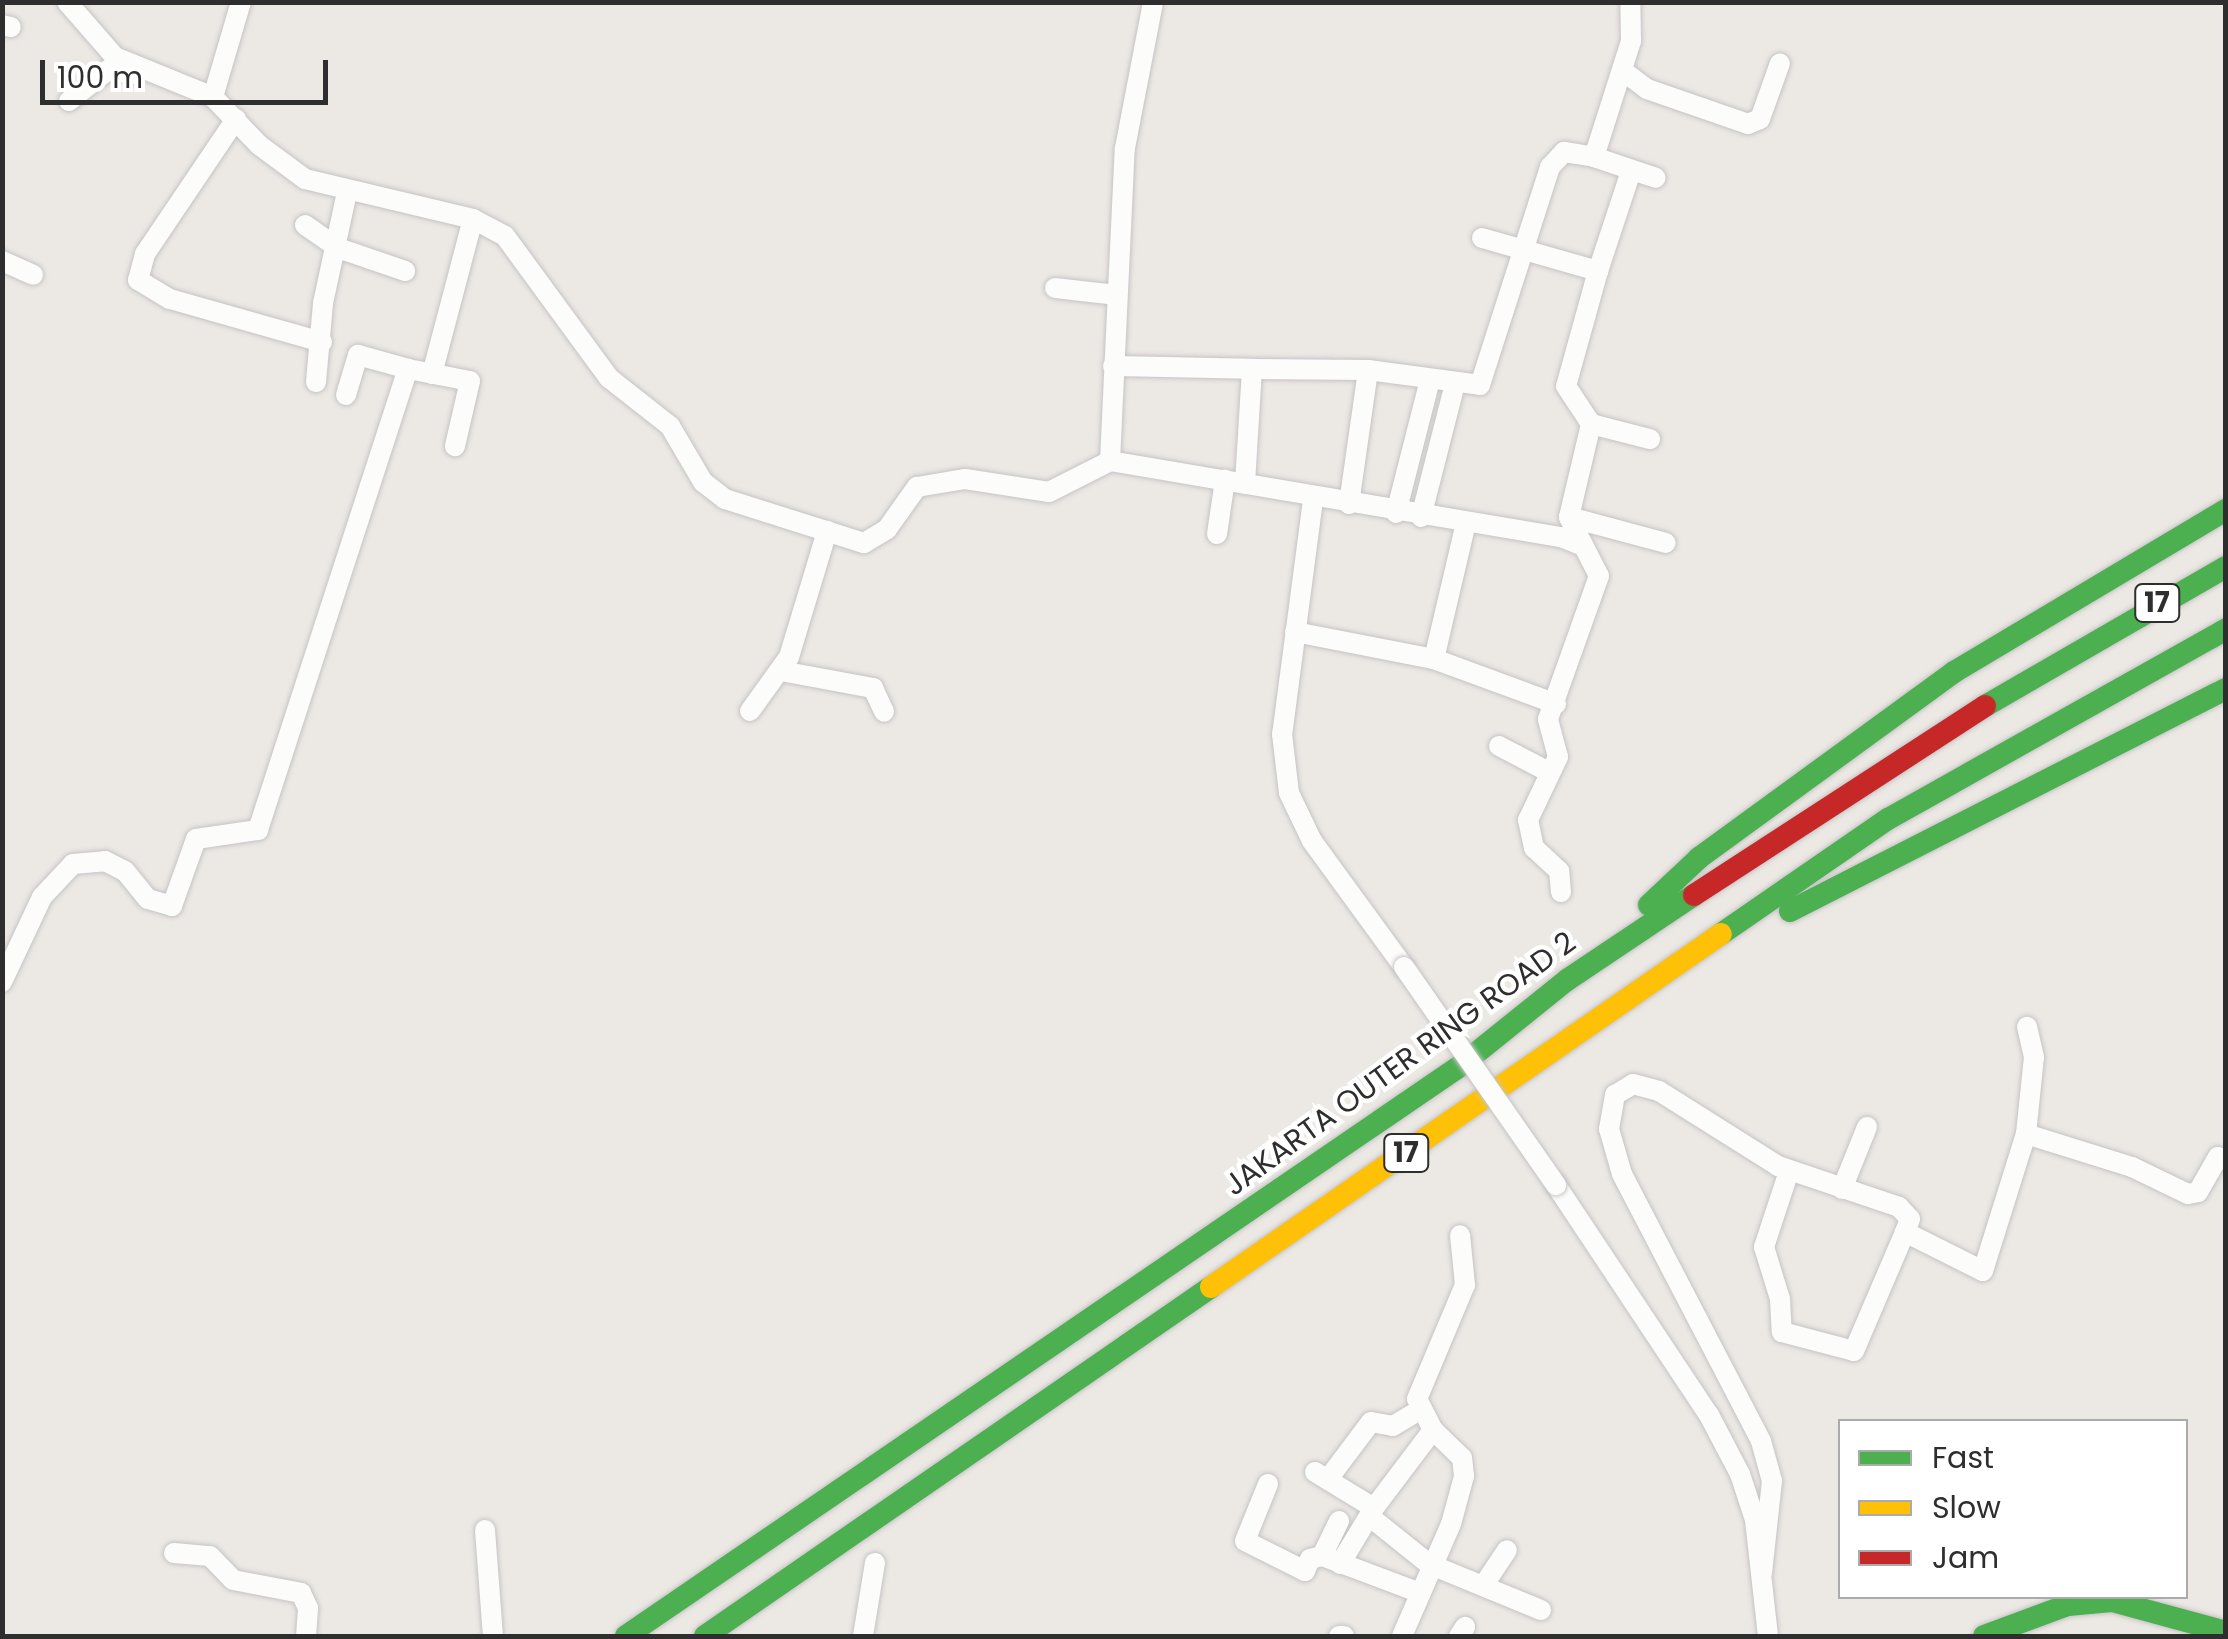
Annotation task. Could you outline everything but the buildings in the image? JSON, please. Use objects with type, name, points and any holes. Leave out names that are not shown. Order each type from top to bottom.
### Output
[{"type":"main road","points":[[1567,980],[1699,858],[1954,672],[2226,510]]},
{"type":"main road","name":"JAKARTA OUTER RING ROAD 2","points":[[626,1636],[1460,1066],[1567,980],[2090,640],[2226,567]]},
{"type":"main road","name":"17","points":[[706,1636],[1888,819],[2116,685],[2226,629]]},
{"type":"main road","points":[[1650,984],[2226,689]]},
{"type":"main road","points":[[1984,1636],[2034,1614],[2090,1602],[2140,1604],[2195,1630],[2226,1632]]},
{"type":"street","points":[[66,2],[107,50],[149,76]]},
{"type":"street","points":[[214,97],[240,2]]},
{"type":"street","points":[[1110,461],[1125,148],[1153,2]]},
{"type":"street","points":[[1594,158],[1623,71],[1635,20],[1630,2]]},
{"type":"street","points":[[1623,71],[1647,89],[1748,124],[1760,119],[1780,64]]},
{"type":"street","points":[[69,101],[108,70],[149,76],[214,97],[305,179],[473,219],[505,236],[608,378],[670,426],[711,492],[852,542],[874,540],[907,497],[932,482],[965,479],[1049,492],[1110,461],[1583,546]]},
{"type":"street","points":[[236,119],[145,254],[138,280],[170,298],[322,342]]},
{"type":"street","points":[[1113,366],[1368,370],[1480,385],[1556,158],[1574,150],[1656,178]]},
{"type":"street","points":[[1631,171],[1566,386],[1591,424],[1650,439]]},
{"type":"street","points":[[316,382],[322,314],[347,192]]},
{"type":"street","points":[[432,374],[473,219]]},
{"type":"street","points":[[305,225],[338,248],[405,271]]},
{"type":"street","points":[[1482,238],[1526,247],[1598,271]]},
{"type":"street","points":[[2,261],[32,275]]},
{"type":"street","points":[[1055,288],[1116,295]]},
{"type":"street","points":[[346,394],[358,354],[408,370],[470,381],[455,446]]},
{"type":"street","points":[[2,982],[42,897],[66,868],[105,861],[125,871],[148,898],[172,906],[196,838],[249,834],[265,821],[408,370]]},
{"type":"street","points":[[1217,534],[1235,482],[1252,370]]},
{"type":"street","points":[[1349,504],[1368,370]]},
{"type":"street","points":[[1396,513],[1430,380]]},
{"type":"street","points":[[1421,516],[1455,384]]},
{"type":"street","points":[[1561,892],[1558,871],[1529,836],[1528,820],[1560,748],[1548,728],[1599,576],[1568,517],[1591,424]]},
{"type":"street","points":[[1313,500],[1282,734],[1289,793],[1312,841],[1556,1185],[1725,1445],[1755,1520],[1768,1636]]},
{"type":"street","points":[[1568,517],[1666,543]]},
{"type":"street","points":[[1434,660],[1466,523]]},
{"type":"street","points":[[750,711],[781,671],[827,531]]},
{"type":"street","points":[[1295,632],[1434,660],[1556,704]]},
{"type":"street","points":[[781,671],[874,688],[884,712]]},
{"type":"street","points":[[1499,746],[1549,772]]},
{"type":"street","points":[[1906,1232],[1982,1272],[2026,1134],[2034,1056],[2027,1026]]},
{"type":"street","points":[[1762,1573],[1772,1499],[1760,1441],[1622,1174],[1608,1109],[1615,1094],[1633,1084],[1659,1090],[1788,1171],[1899,1207],[1910,1219],[1906,1232],[1854,1351],[1782,1332],[1780,1299],[1764,1247],[1788,1171]]},
{"type":"street","points":[[1842,1188],[1868,1127]]},
{"type":"street","points":[[2026,1134],[2132,1167],[2188,1194],[2198,1192],[2218,1157],[2226,1160]]},
{"type":"street","points":[[1402,1636],[1429,1564],[1451,1524],[1464,1476],[1462,1458],[1433,1430],[1420,1410],[1418,1389],[1465,1285],[1460,1235]]},
{"type":"street","points":[[1420,1410],[1393,1426],[1372,1422],[1322,1475],[1374,1508],[1433,1430]]},
{"type":"street","points":[[1268,1484],[1246,1541],[1305,1571],[1310,1559],[1331,1560],[1418,1592]]},
{"type":"street","points":[[1331,1560],[1369,1516],[1429,1564],[1541,1610]]},
{"type":"street","points":[[1331,1560],[1339,1521]]},
{"type":"street","points":[[485,1530],[494,1636]]},
{"type":"street","points":[[1483,1586],[1507,1550]]},
{"type":"street","points":[[174,1553],[210,1556],[233,1580],[301,1593],[308,1608],[306,1636]]},
{"type":"street","points":[[864,1636],[874,1563]]},
{"type":"traffic: fast","points":[[1649,905],[1699,858],[1954,672],[2226,510]]},
{"type":"traffic: fast","points":[[1985,706],[2226,567]]},
{"type":"traffic: fast","points":[[1721,934],[1888,819],[2226,629]]},
{"type":"traffic: fast","points":[[1790,911],[2226,689]]},
{"type":"traffic: fast","points":[[626,1636],[1460,1066],[1567,980],[1694,895]]},
{"type":"traffic: fast","points":[[705,1636],[1211,1287]]},
{"type":"traffic: fast","points":[[1984,1636],[2068,1605],[2112,1601],[2226,1632]]},
{"type":"traffic: slow","points":[[1211,1287],[1721,934]]},
{"type":"traffic: jam","points":[[1694,895],[1985,706]]}]
